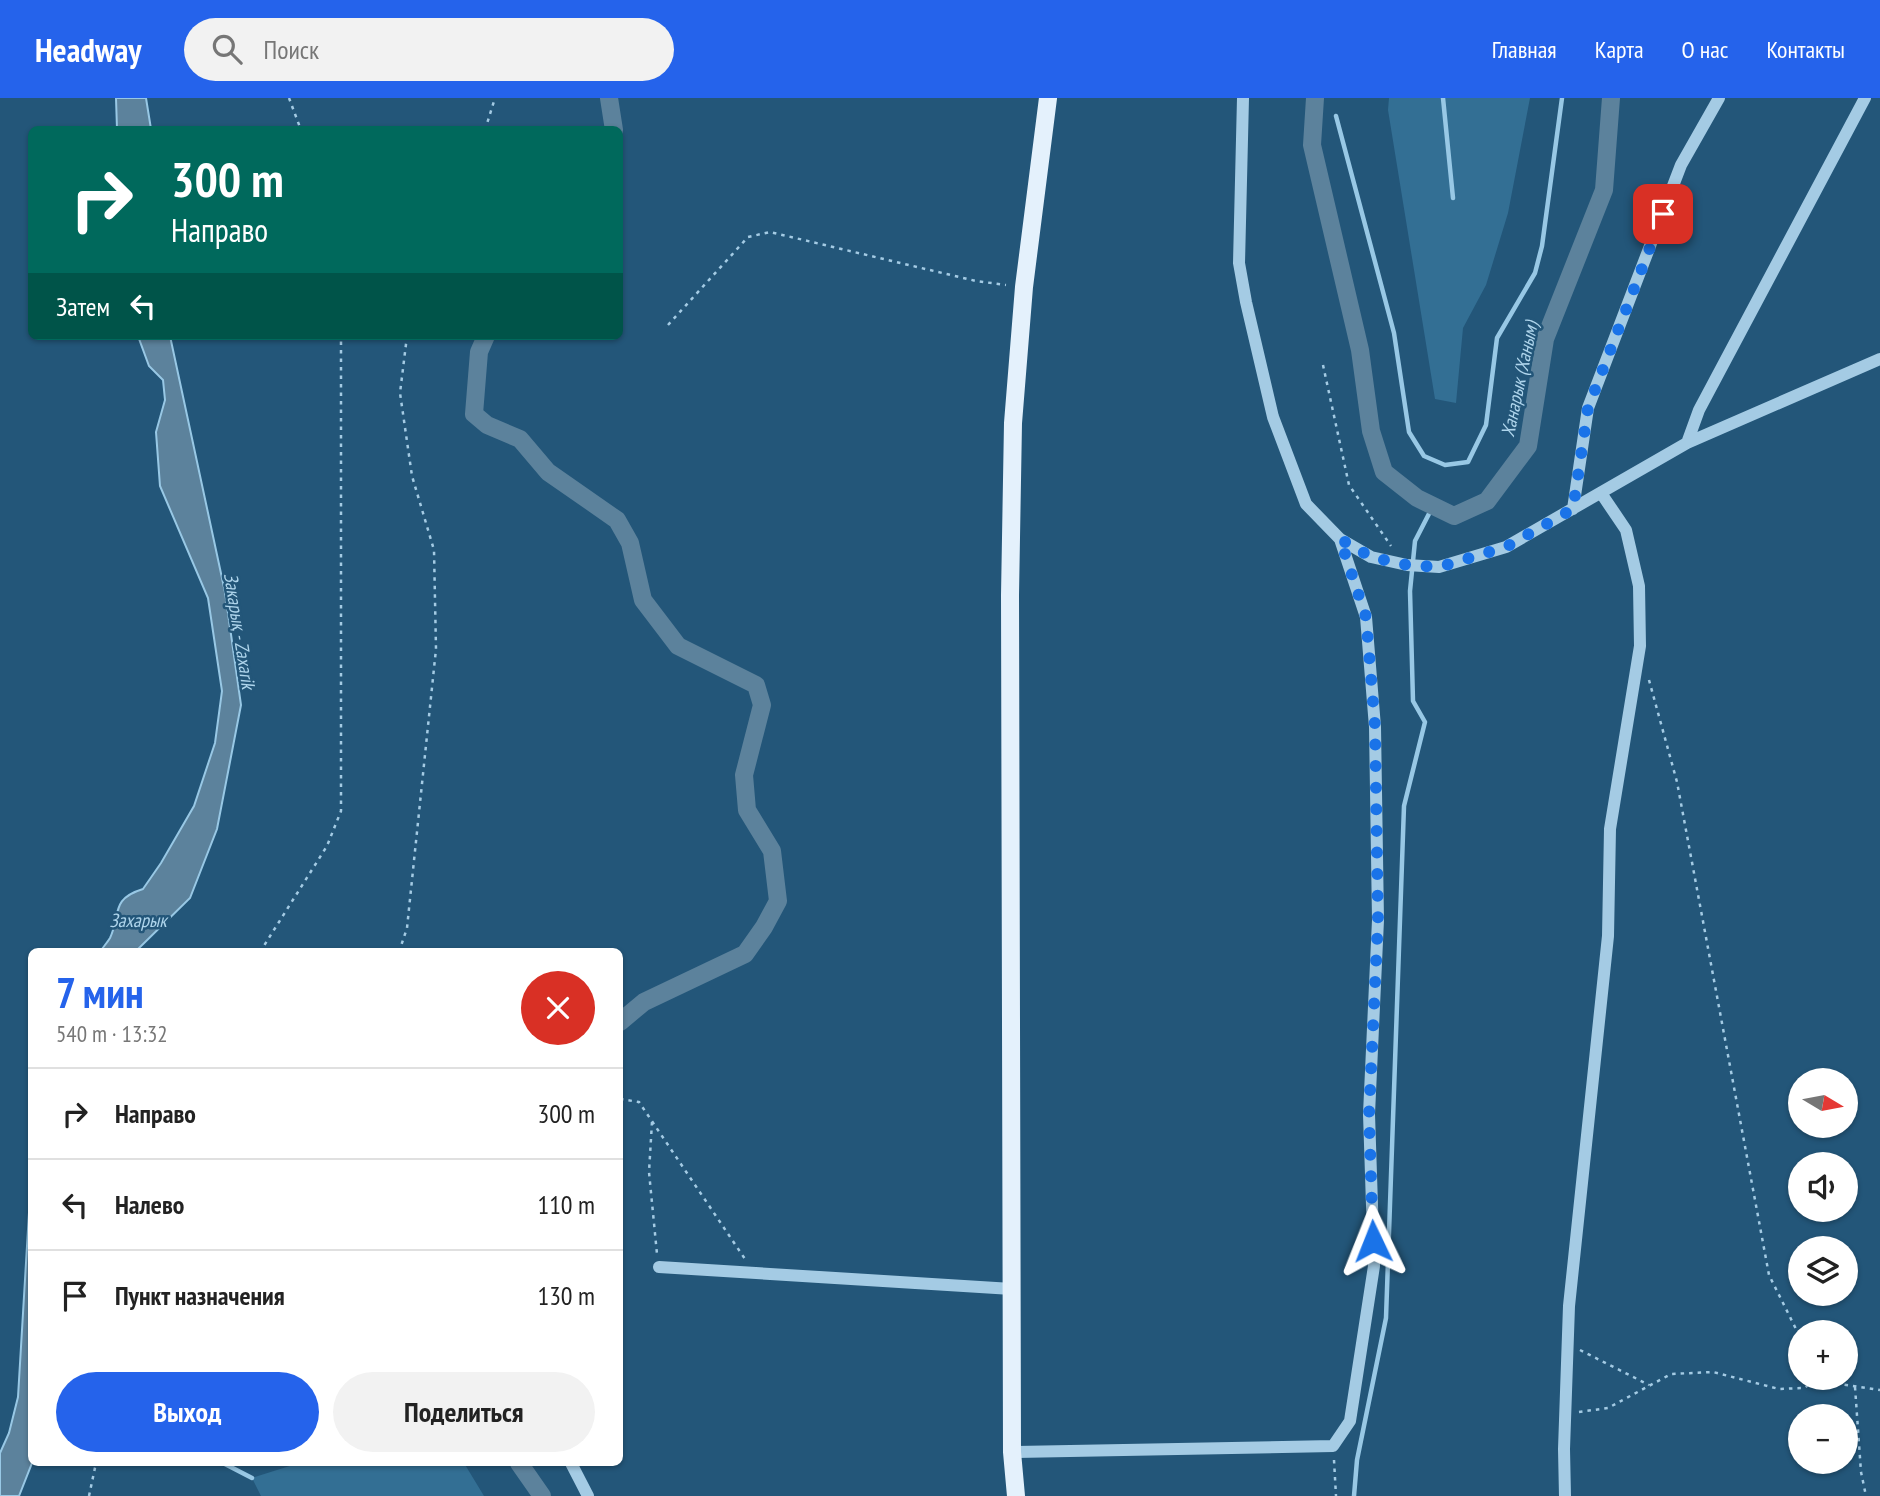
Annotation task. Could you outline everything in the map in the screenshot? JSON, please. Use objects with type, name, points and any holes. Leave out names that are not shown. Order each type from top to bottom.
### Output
[{"type":"main road","points":[[1016,1496],[1012,1452],[1010,596],[1013,423],[1024,287],[1048,98]]},
{"type":"street","points":[[1243,98],[1240,263],[1246,302],[1273,417],[1306,504],[1340,539],[1371,557],[1407,565],[1439,567],[1506,547],[1687,443],[1880,359]]},
{"type":"street","points":[[1573,509],[1588,408],[1681,165],[1718,98]]},
{"type":"street","points":[[1687,443],[1699,411],[1865,98]]},
{"type":"street","points":[[1565,1496],[1569,1306],[1608,936],[1610,829],[1640,646],[1639,586],[1626,530],[1601,493]]},
{"type":"street","points":[[1012,1452],[1333,1447],[1350,1421],[1374,1266],[1369,1114],[1378,920],[1375,726],[1366,617],[1340,539]]},
{"type":"street","points":[[659,1267],[1012,1289]]},
{"type":"street","points":[[573,1466],[588,1496]]},
{"type":"path","points":[[289,98],[300,126]]},
{"type":"path","points":[[486,126],[495,98]]},
{"type":"path","points":[[668,326],[748,237],[770,232],[976,281],[1024,287]]},
{"type":"path","points":[[263,948],[327,846],[341,811],[341,340]]},
{"type":"path","points":[[400,948],[407,928],[436,649],[435,550],[412,476],[400,393],[407,340]]},
{"type":"path","points":[[1323,365],[1349,485],[1384,537],[1407,565]]},
{"type":"path","points":[[1640,646],[1677,782],[1769,1275],[1792,1320]]},
{"type":"path","points":[[623,1099],[639,1102],[755,1273]]},
{"type":"path","points":[[652,1122],[649,1172],[659,1267]]},
{"type":"path","points":[[1567,1344],[1650,1385]]},
{"type":"path","points":[[1565,1414],[1608,1408],[1671,1374],[1713,1371],[1779,1389],[1788,1389]]},
{"type":"path","points":[[1858,1387],[1880,1390]]},
{"type":"path","points":[[1855,1390],[1861,1472],[1866,1496]]},
{"type":"path","points":[[1333,1447],[1336,1496]]},
{"type":"path","points":[[89,1496],[95,1466]]},
{"type":"shaded area","points":[[1389,98],[1530,98],[1508,213],[1486,285],[1463,328],[1456,403],[1435,399],[1388,110]]},
{"type":"shaded area","points":[[290,1466],[466,1466],[484,1496],[261,1496],[252,1478]]},
{"type":"water","points":[[116,98],[146,98],[151,126],[117,126]]},
{"type":"water","name":"Захарык","points":[[139,340],[171,340],[225,592],[241,705],[217,829],[190,898],[139,948],[103,948],[110,938],[121,903],[143,889],[194,806],[215,743],[222,691],[208,598],[160,486],[156,432],[165,400],[163,380],[149,366]]},
{"type":"water","points":[[28,1229],[28,1466],[31,1466],[19,1496],[0,1496],[0,1453],[9,1433],[18,1397]]},
{"type":"waterway","name":"Ханарык (Ханым)","points":[[609,98],[613,126]]},
{"type":"waterway","name":"Ханарык (Ханым)","points":[[1315,98],[1312,145],[1360,350],[1371,431],[1384,472],[1417,498],[1454,516],[1487,501],[1528,446],[1545,339],[1604,190],[1611,98]]},
{"type":"waterway","points":[[1443,98],[1453,198]]},
{"type":"waterway","points":[[1336,116],[1394,333],[1409,432],[1424,456],[1445,465],[1468,462],[1486,425],[1497,338],[1535,273],[1542,246],[1562,98]]},
{"type":"waterway","name":"Ханарык (Ханым)","points":[[484,340],[479,352],[474,414],[487,425],[520,439],[548,472],[617,520],[630,543],[643,600],[678,646],[756,685],[762,705],[744,775],[747,810],[772,851],[778,901],[745,954],[644,1002],[623,1020]]},
{"type":"waterway","points":[[1354,1496],[1357,1460],[1386,1318],[1404,806],[1425,722],[1413,701],[1410,591],[1415,541],[1433,506]]},
{"type":"waterway","points":[[229,1466],[252,1478]]},
{"type":"waterway","name":"Ханарык (Ханым)","points":[[521,1466],[542,1496]]},
{"type":"route","points":[[1373,1241],[1369,1114],[1378,920],[1375,726],[1366,617],[1340,539],[1371,557],[1407,565],[1439,567],[1506,547],[1573,509],[1588,408],[1663,214]]},
{"type":"water label","name":"Закарық - Zaxarik","points":[[240,631]]}]
